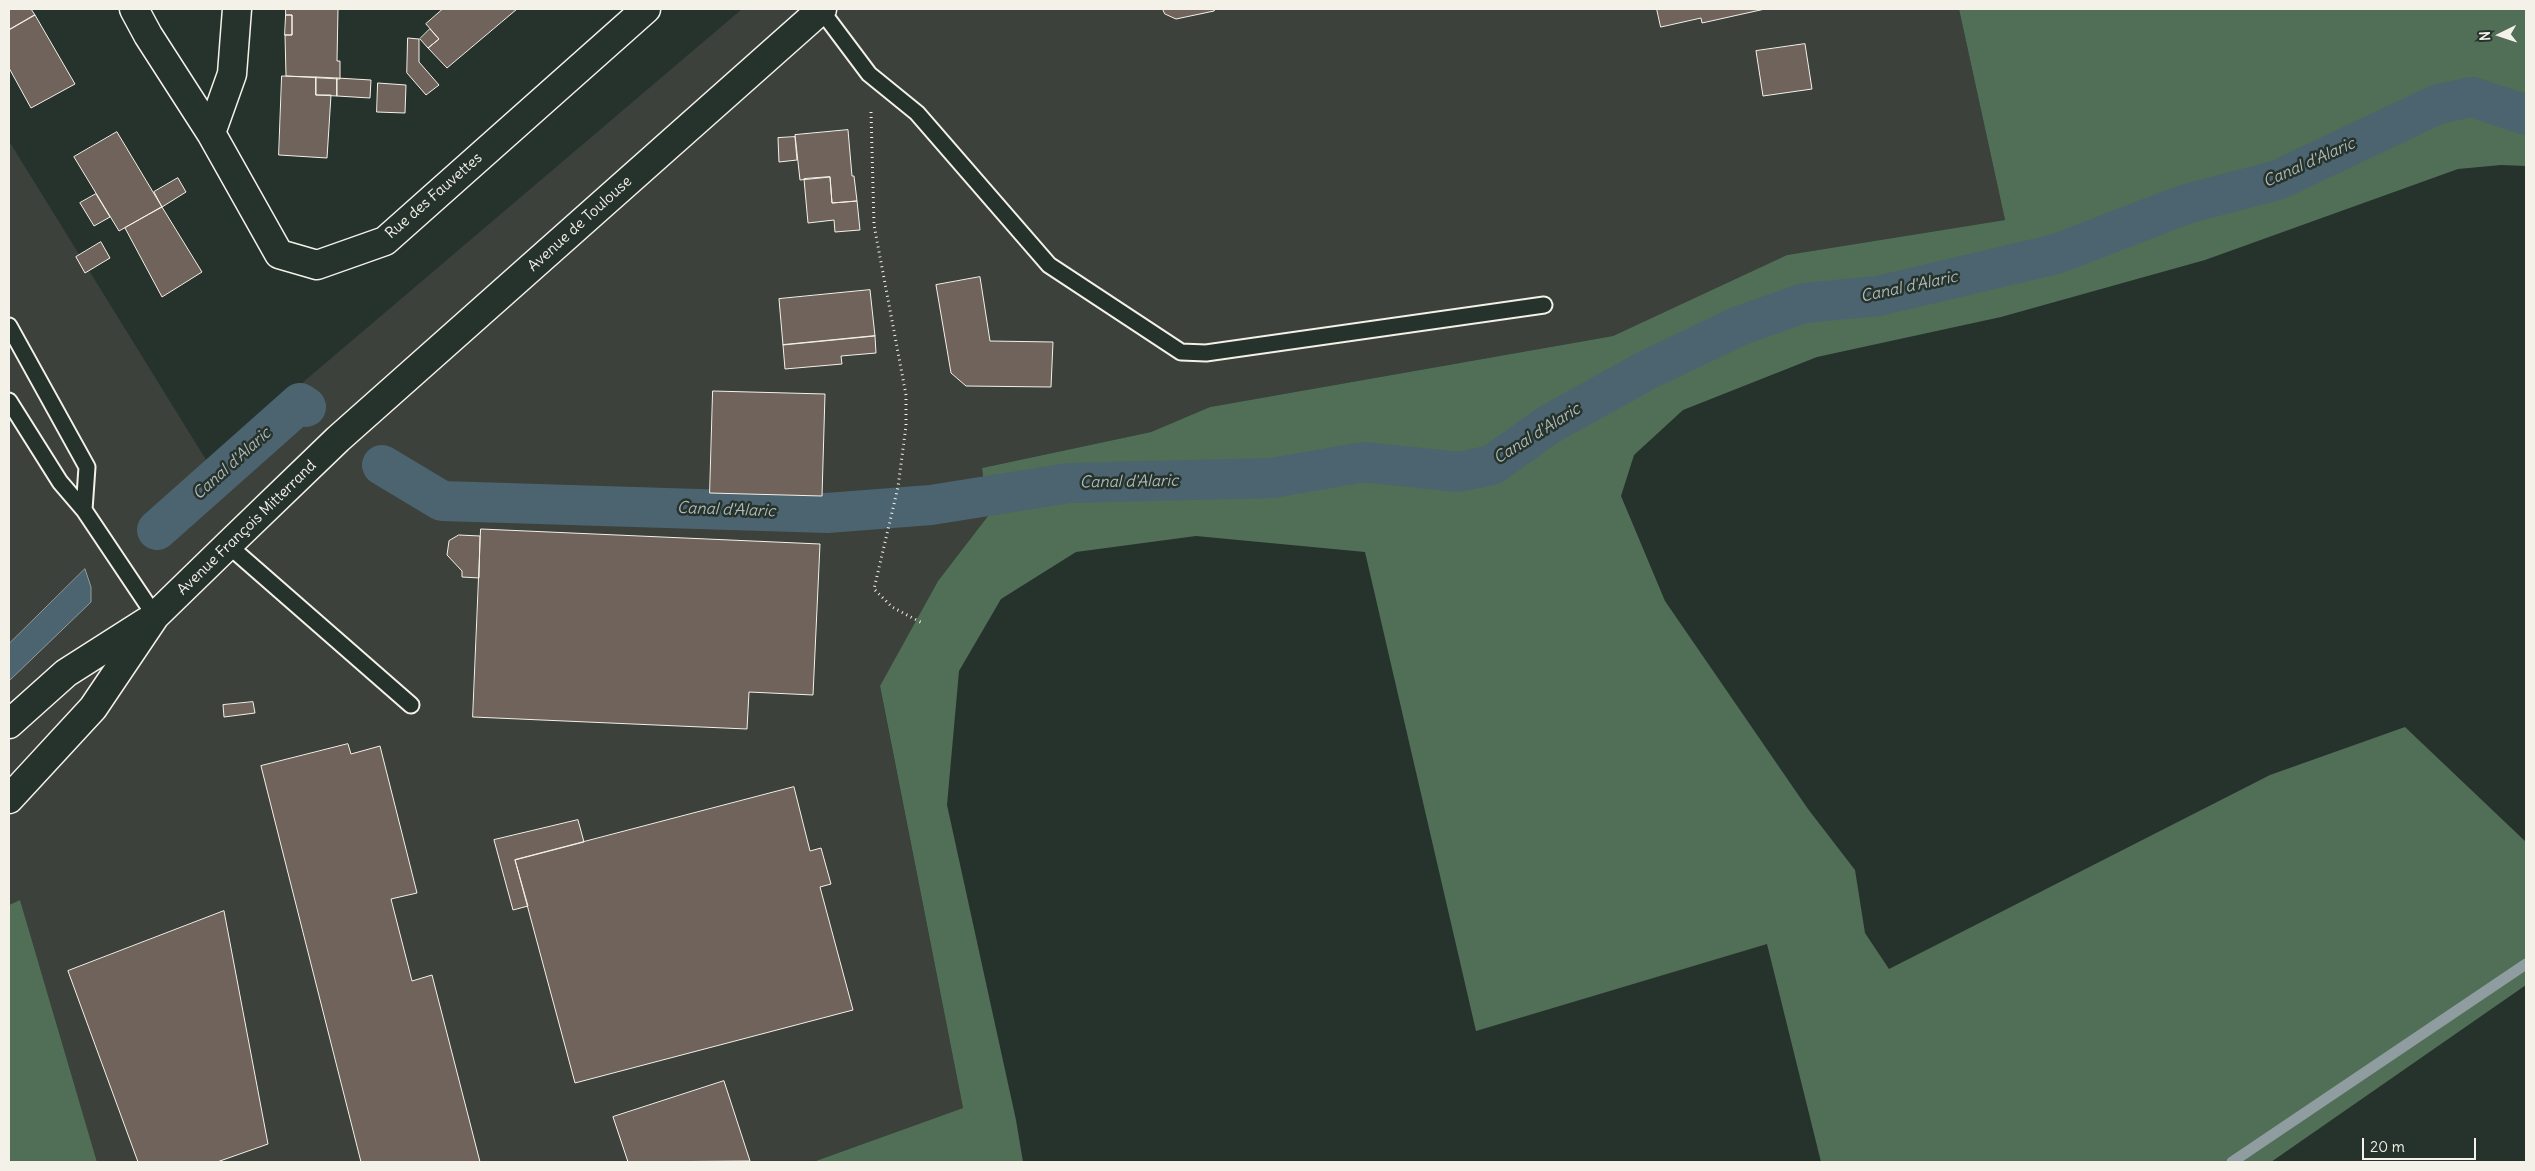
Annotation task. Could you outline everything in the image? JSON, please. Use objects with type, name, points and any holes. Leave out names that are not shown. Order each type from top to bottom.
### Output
[{"type":"main road","name":"Rue des Fauvettes","points":[[134,9],[148,35],[211,132],[279,254],[317,265],[385,241],[646,9]]},
{"type":"main road","points":[[211,132],[232,74],[236,9]]},
{"type":"main road","name":"Avenue de Toulouse","points":[[338,439],[821,9]]},
{"type":"main road","name":"Avenue François Mitterrand","points":[[9,724],[66,673],[155,616],[338,439]]},
{"type":"main road","name":"Avenue François Mitterrand","points":[[9,799],[93,708],[155,616]]},
{"type":"lane","points":[[821,9],[870,74],[917,113],[1049,265],[1181,352],[1206,353],[1544,305]]},
{"type":"lane","points":[[9,326],[87,467],[84,510]]},
{"type":"lane","points":[[9,401],[60,482],[84,510],[155,616]]},
{"type":"lane","points":[[228,546],[411,705]]},
{"type":"path","points":[[870,74],[874,225],[906,395],[906,426],[898,487],[874,589],[892,607],[924,624]]},
{"type":"shaded area","points":[[742,9],[1959,9],[2005,220],[1787,255],[1613,336],[1210,407],[1151,432],[982,468],[988,516],[938,581],[880,687],[963,1108],[813,1162],[97,1162],[20,900],[9,905],[9,141],[208,463]]},
{"type":"green space","points":[[1959,9],[2526,9],[2526,166],[2501,165],[2458,169],[2205,260],[2001,317],[1817,357],[1683,410],[1634,455],[1621,496],[1665,601],[1808,809],[1855,870],[1865,933],[1889,969],[2270,775],[2405,727],[2526,842],[2526,985],[2271,1162],[1821,1162],[1767,944],[1476,1031],[1365,552],[1196,536],[1076,552],[1001,599],[959,671],[947,805],[1016,1120],[1023,1162],[813,1162],[963,1108],[880,686],[938,581],[988,516],[982,468],[1151,432],[1210,407],[1613,336],[1787,255],[2005,220]]},
{"type":"green space","points":[[20,900],[97,1162],[9,1162],[9,905]]},
{"type":"water","points":[[85,569],[91,587],[91,602],[9,681],[9,644]]},
{"type":"building","points":[[9,9],[31,9],[35,15],[9,30]]},
{"type":"building","points":[[286,9],[338,9],[337,61],[340,61],[340,79],[286,76],[285,35],[292,35],[292,15],[286,15]]},
{"type":"building","points":[[443,9],[517,9],[447,68],[428,48],[439,39],[426,24]]},
{"type":"building","points":[[1163,9],[1215,9],[1214,11],[1176,19],[1165,14]]},
{"type":"building","points":[[1657,9],[1765,9],[1702,23],[1701,18],[1661,27]]},
{"type":"building","points":[[35,15],[75,84],[31,108],[9,68],[9,30]]},
{"type":"building","points":[[286,15],[292,15],[292,35],[285,35]]},
{"type":"building","points":[[430,29],[439,39],[428,48],[420,39]]},
{"type":"building","points":[[408,38],[419,39],[419,62],[439,85],[426,95],[407,73]]},
{"type":"building","points":[[1805,44],[1812,89],[1763,96],[1756,51]]},
{"type":"building","points":[[282,76],[316,77],[316,95],[331,95],[327,158],[279,155]]},
{"type":"building","points":[[316,77],[337,78],[337,96],[316,95]]},
{"type":"building","points":[[337,78],[371,80],[370,98],[337,96]]},
{"type":"building","points":[[378,83],[406,85],[405,113],[377,112]]},
{"type":"building","points":[[848,130],[852,176],[854,176],[857,201],[832,203],[830,177],[800,180],[795,135]]},
{"type":"building","points":[[117,132],[162,207],[119,231],[74,157]]},
{"type":"building","points":[[795,137],[797,160],[779,162],[778,138]]},
{"type":"building","points":[[830,177],[832,203],[857,201],[860,230],[835,232],[834,220],[808,223],[804,179]]},
{"type":"building","points":[[178,178],[186,192],[162,207],[154,192]]},
{"type":"building","points":[[96,194],[110,217],[94,226],[80,203]]},
{"type":"building","points":[[162,207],[202,272],[162,297],[125,228]]},
{"type":"building","points":[[101,242],[110,258],[85,273],[76,257]]},
{"type":"building","points":[[980,277],[990,341],[1053,342],[1051,387],[966,386],[951,373],[936,285]]},
{"type":"building","points":[[870,290],[875,336],[783,345],[779,299]]},
{"type":"building","points":[[875,336],[876,353],[841,356],[842,364],[785,369],[783,345]]},
{"type":"building","points":[[713,391],[825,394],[822,496],[710,493]]},
{"type":"building","points":[[481,529],[820,544],[813,695],[749,692],[747,729],[473,717]]},
{"type":"building","points":[[459,535],[480,536],[479,578],[462,577],[462,571],[447,555],[449,541]]},
{"type":"building","points":[[253,702],[255,713],[224,717],[223,705]]},
{"type":"building","points":[[348,744],[351,754],[380,746],[417,893],[391,899],[412,981],[432,975],[480,1162],[361,1162],[261,766]]},
{"type":"building","points":[[794,787],[810,851],[821,848],[831,884],[820,887],[853,1010],[575,1083],[515,860]]},
{"type":"building","points":[[578,820],[584,842],[515,860],[528,906],[513,910],[494,840]]},
{"type":"building","points":[[224,911],[268,1144],[217,1162],[138,1162],[68,971]]},
{"type":"building","points":[[724,1081],[750,1161],[628,1162],[613,1117]]},
{"type":"waterway","name":"Canal d'Alaric","points":[[382,465],[442,501],[827,513],[931,505],[1069,483],[1272,478],[1364,462],[1458,472],[1492,465],[1548,425],[1647,370],[1739,326],[1804,303],[1878,296],[2056,254],[2186,204],[2278,180],[2438,104],[2472,97],[2526,115]]},
{"type":"waterway","name":"Canal d'Alaric","points":[[157,530],[300,403],[306,407]]},
{"type":"waterway","points":[[2232,1162],[2526,964]]}]
